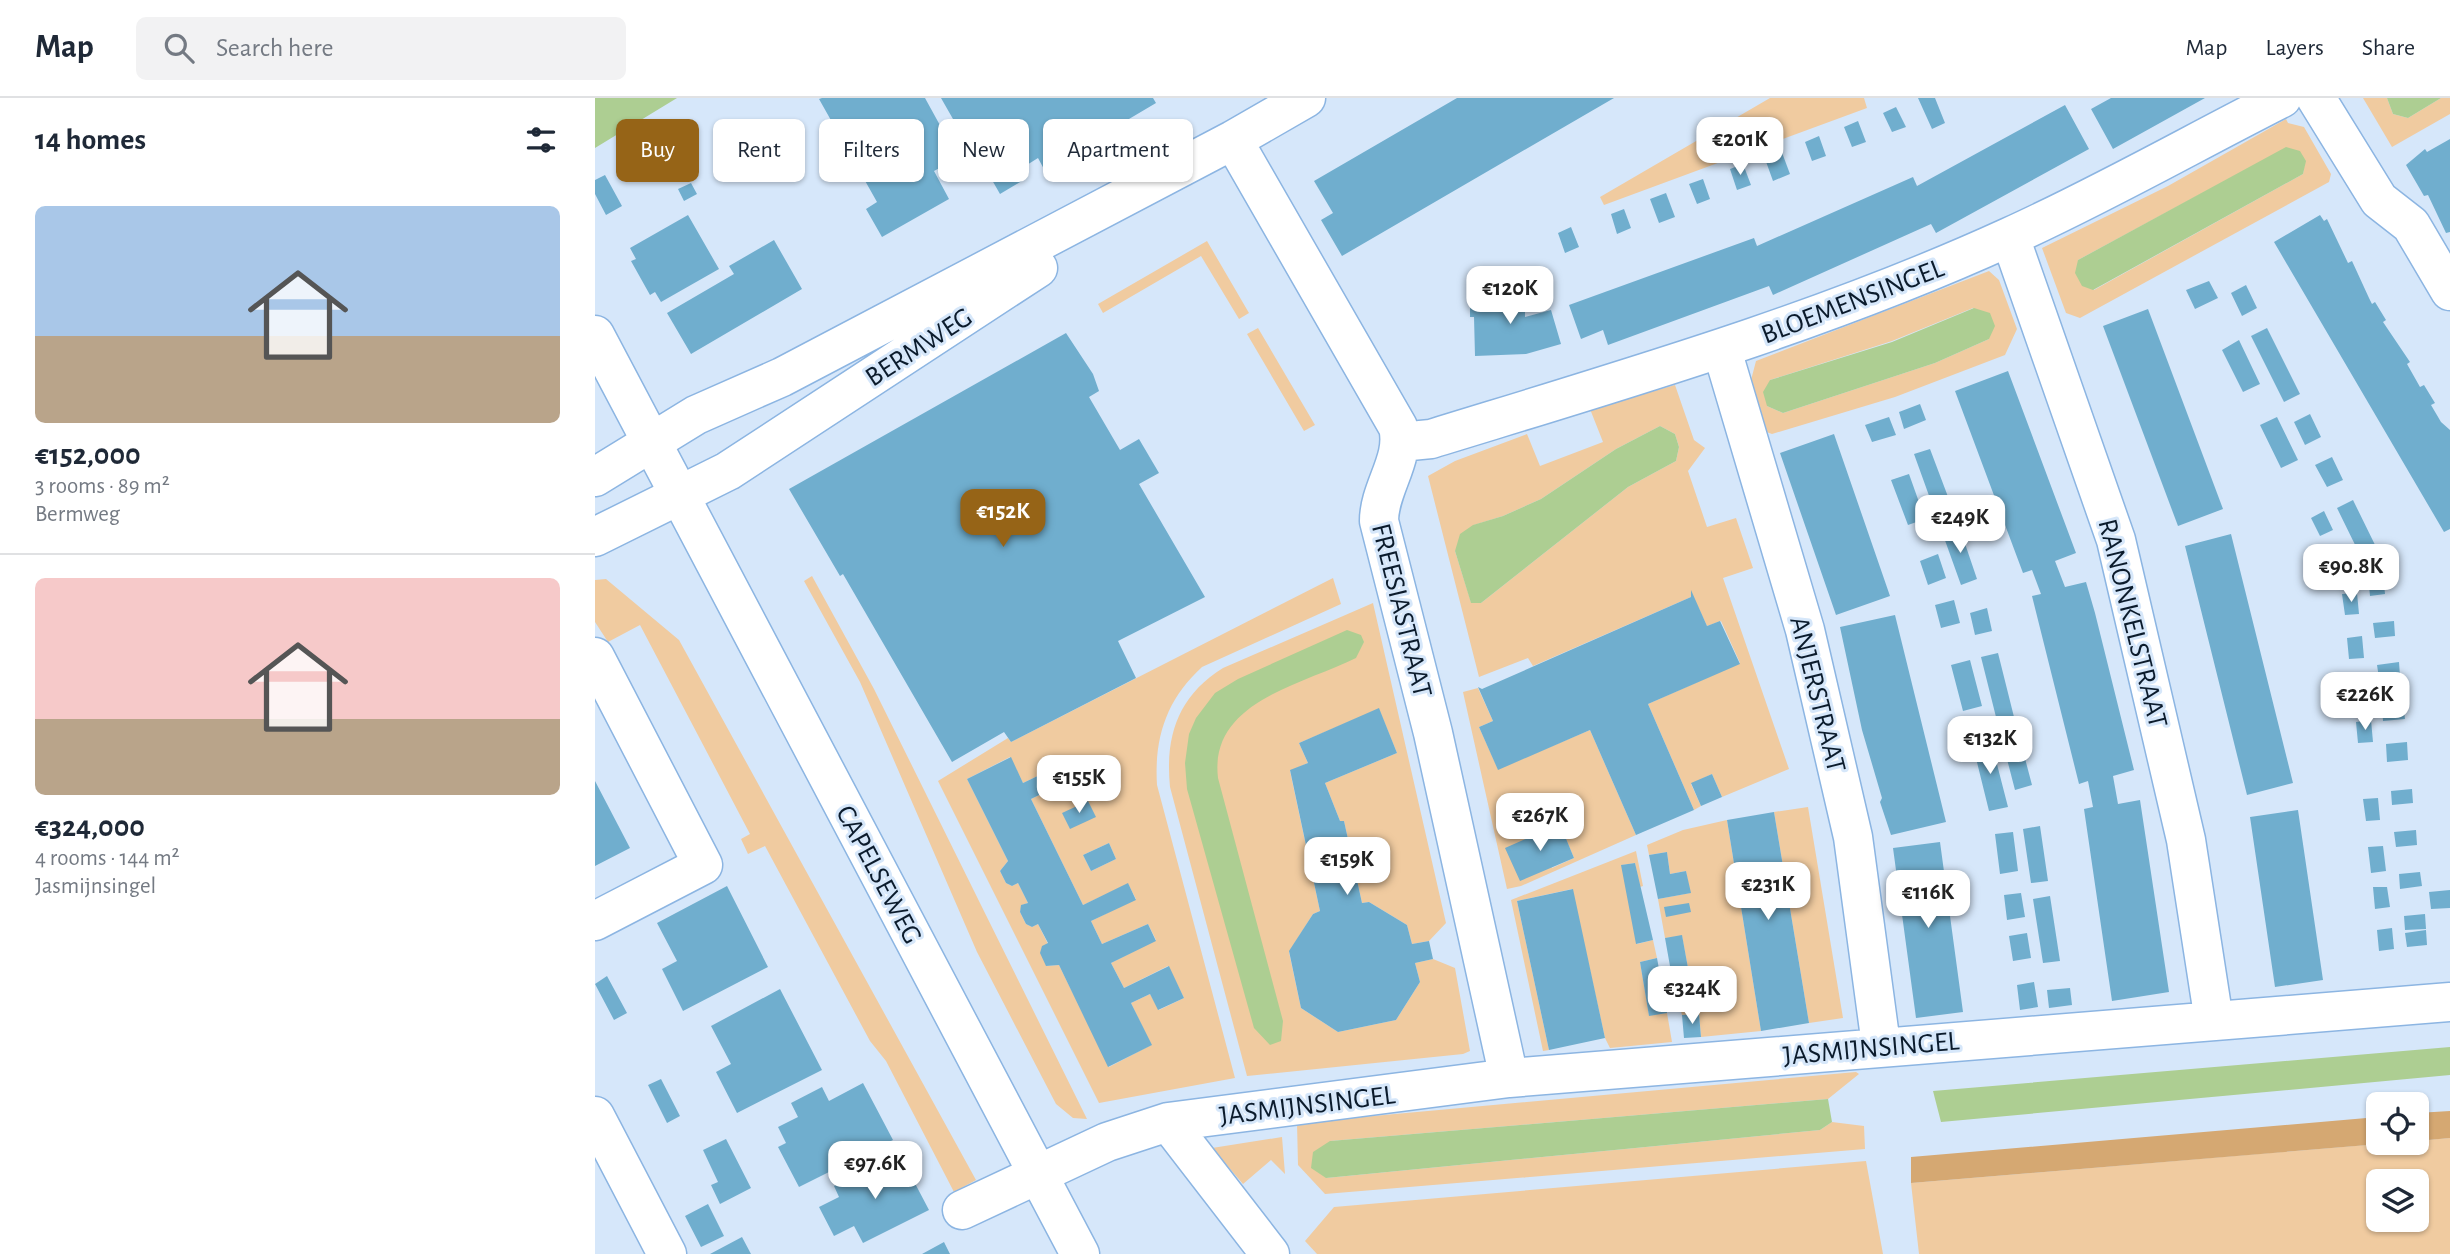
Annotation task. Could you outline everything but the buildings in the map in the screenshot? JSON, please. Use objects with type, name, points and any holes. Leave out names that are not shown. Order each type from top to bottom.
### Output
[{"type":"street","name":"BERMWEG","points":[[595,477],[696,415],[782,377],[1233,140],[1306,98]]},
{"type":"street","name":"BLOEMENSINGEL","points":[[1400,442],[1431,439],[1722,350],[1868,296],[2010,237],[2282,98]]},
{"type":"street","points":[[2316,98],[2379,200],[2411,225],[2450,291]]},
{"type":"street","name":"BERMWEG","points":[[595,537],[728,471],[1233,140]]},
{"type":"street","points":[[1233,140],[1396,423],[1400,442]]},
{"type":"street","name":"RANONKELSTRAAT","points":[[2010,237],[2116,540],[2186,840],[2214,1021]]},
{"type":"street","name":"CAPELSEWEG","points":[[595,335],[1080,1254]]},
{"type":"street","name":"ANJERSTRAAT","points":[[1722,350],[1805,630],[1850,826],[1881,1045]]},
{"type":"street","name":"FREESIASTRAAT","points":[[1400,442],[1380,505],[1379,521],[1433,733],[1509,1078]]},
{"type":"street","points":[[595,657],[703,865],[595,921]]},
{"type":"street","name":"JASMIJNSINGEL","points":[[962,1210],[1107,1142],[1168,1122],[1509,1078],[1881,1045],[2450,1002]]},
{"type":"street","points":[[595,1115],[667,1254]]},
{"type":"street","name":"JASMIJNSINGEL","points":[[1168,1122],[1270,1254]]},
{"type":"shaded area","points":[[595,98],[677,98],[643,119],[616,119],[616,135],[595,148]]},
{"type":"shaded area","points":[[1770,98],[1864,98],[1867,108],[1604,205],[1600,197]]},
{"type":"shaded area","points":[[2363,98],[2387,98],[2393,114],[2408,118],[2441,98],[2450,98],[2450,114],[2392,147]]},
{"type":"shaded area","points":[[2387,98],[2441,98],[2408,118],[2393,114]]},
{"type":"shaded area","points":[[2286,119],[2288,123],[2304,127],[2331,174],[2329,182],[2080,318],[2066,313],[2042,248],[2168,186]],"holes":[[[2286,148],[2305,161],[2303,174],[2094,290],[2078,260]]]},
{"type":"shaded area","points":[[2286,147],[2300,151],[2306,161],[2303,174],[2093,290],[2082,286],[2075,273],[2078,260]]},
{"type":"shaded area","points":[[1207,241],[1249,313],[1239,319],[1201,256],[1103,313],[1098,304]]},
{"type":"shaded area","points":[[1989,271],[1999,280],[2017,329],[2005,355],[1895,397],[1772,434],[1761,430],[1750,384],[1756,361]],"holes":[[[1973,308],[1989,339],[1935,363],[1783,413],[1767,406],[1770,380],[1892,341]]]},
{"type":"shaded area","points":[[1974,308],[1990,313],[1995,326],[1989,339],[1935,363],[1783,413],[1767,406],[1763,392],[1770,380],[1892,342]]},
{"type":"shaded area","points":[[1258,328],[1315,425],[1304,431],[1247,334]]},
{"type":"shaded area","points":[[1675,385],[1694,440],[1705,448],[1688,471],[1707,527],[1736,518],[1753,568],[1723,578],[1789,769],[1722,797],[1712,774],[1691,784],[1701,806],[1694,810],[1648,704],[1740,663],[1721,621],[1707,626],[1692,594],[1691,597],[1533,666],[1528,658],[1479,677],[1428,476],[1455,461],[1527,434],[1540,466],[1603,442],[1590,409]],"holes":[[[1660,426],[1675,434],[1679,447],[1676,461],[1628,487],[1481,603],[1471,602],[1455,551],[1474,525],[1503,516],[1541,499],[1616,449]]]},
{"type":"shaded area","points":[[1660,426],[1675,434],[1679,447],[1676,461],[1628,487],[1481,603],[1471,603],[1455,551],[1460,534],[1473,525],[1503,516],[1541,499],[1616,449]]},
{"type":"shaded area","points":[[812,576],[874,689],[1087,1119],[1073,1118],[1056,1104],[977,952],[860,682],[804,581]]},
{"type":"shaded area","points":[[1333,578],[1341,604],[1202,667],[1180,692],[1165,720],[1161,735],[1157,785],[1235,1078],[1099,1103],[938,781],[1008,738],[1011,742]],"holes":[[[1010,757],[1023,783],[1069,761],[1076,778],[1031,799],[1083,905],[1128,884],[1136,899],[1091,921],[1102,944],[1148,924],[1156,940],[1111,963],[1124,988],[1168,966],[1184,998],[1159,1010],[1150,994],[1131,1003],[1151,1045],[1109,1067],[1059,965],[1046,966],[1048,944],[1038,924],[1032,927],[1026,924],[1020,912],[1022,905],[1028,903],[1018,883],[1012,886],[1006,883],[1000,871],[1008,861],[967,779]],[[1109,843],[1116,859],[1091,871],[1083,855]]]},
{"type":"shaded area","points":[[606,579],[679,640],[976,1180],[954,1192],[886,1061],[870,1041],[765,846],[748,854],[741,839],[750,834],[640,625],[608,642],[595,622],[595,580]]},
{"type":"shaded area","points":[[1373,603],[1446,923],[1429,941],[1412,944],[1407,925],[1369,902],[1362,903],[1344,821],[1340,821],[1325,783],[1397,753],[1379,709],[1299,743],[1308,763],[1290,771],[1320,911],[1313,914],[1289,952],[1301,1008],[1338,1032],[1396,1020],[1420,982],[1415,963],[1433,959],[1455,968],[1470,1051],[1463,1054],[1247,1076],[1170,787],[1173,734],[1185,705],[1195,691],[1223,668]]},
{"type":"shaded area","points":[[1347,630],[1361,635],[1364,642],[1356,658],[1263,699],[1243,713],[1228,731],[1219,752],[1218,778],[1283,1021],[1281,1041],[1270,1045],[1254,1028],[1187,789],[1185,763],[1189,734],[1196,718],[1215,693],[1238,679]]},
{"type":"shaded area","points":[[1478,688],[1493,721],[1479,727],[1498,769],[1590,730],[1636,835],[1521,886],[1507,889],[1463,692]],"holes":[[[1560,825],[1574,858],[1552,868],[1538,834]]]},
{"type":"shaded area","points":[[1808,807],[1843,1018],[1809,1023],[1774,812]]},
{"type":"shaded area","points":[[1727,820],[1761,1031],[1701,1037],[1699,1014],[1682,1015],[1673,983],[1690,979],[1682,936],[1665,938],[1658,899],[1690,893],[1686,871],[1670,874],[1667,852],[1649,855],[1647,845],[1683,830]]},
{"type":"shaded area","points":[[1636,851],[1643,886],[1640,887],[1635,863],[1622,865],[1637,944],[1653,940],[1657,958],[1640,962],[1649,1015],[1667,1013],[1672,1042],[1610,1048],[1605,1038],[1572,889],[1517,901],[1549,1050],[1543,1051],[1511,900]]},
{"type":"shaded area","points":[[2450,1047],[2450,1075],[1941,1122],[1933,1091]]},
{"type":"shaded area","points":[[1856,1072],[1859,1074],[1828,1099],[1330,1141],[1326,1178],[1820,1130],[1832,1122],[1864,1126],[1865,1149],[1325,1194],[1298,1165],[1297,1123]]},
{"type":"shaded area","points":[[1828,1099],[1832,1122],[1820,1130],[1326,1178],[1311,1168],[1313,1152],[1330,1141]]},
{"type":"shaded area","points":[[2450,1111],[2450,1138],[2429,1140],[2429,1112]]},
{"type":"shaded area","points":[[2366,1118],[2366,1145],[1911,1183],[1911,1157]]},
{"type":"shaded area","points":[[1282,1137],[1285,1174],[1271,1160],[1243,1184],[1212,1148]]},
{"type":"shaded area","points":[[2450,1138],[2450,1254],[1919,1254],[1911,1183],[2366,1145],[2366,1155],[2429,1155],[2429,1140]]},
{"type":"shaded area","points":[[1866,1161],[1883,1254],[1317,1254],[1305,1241],[1334,1207]]}]
